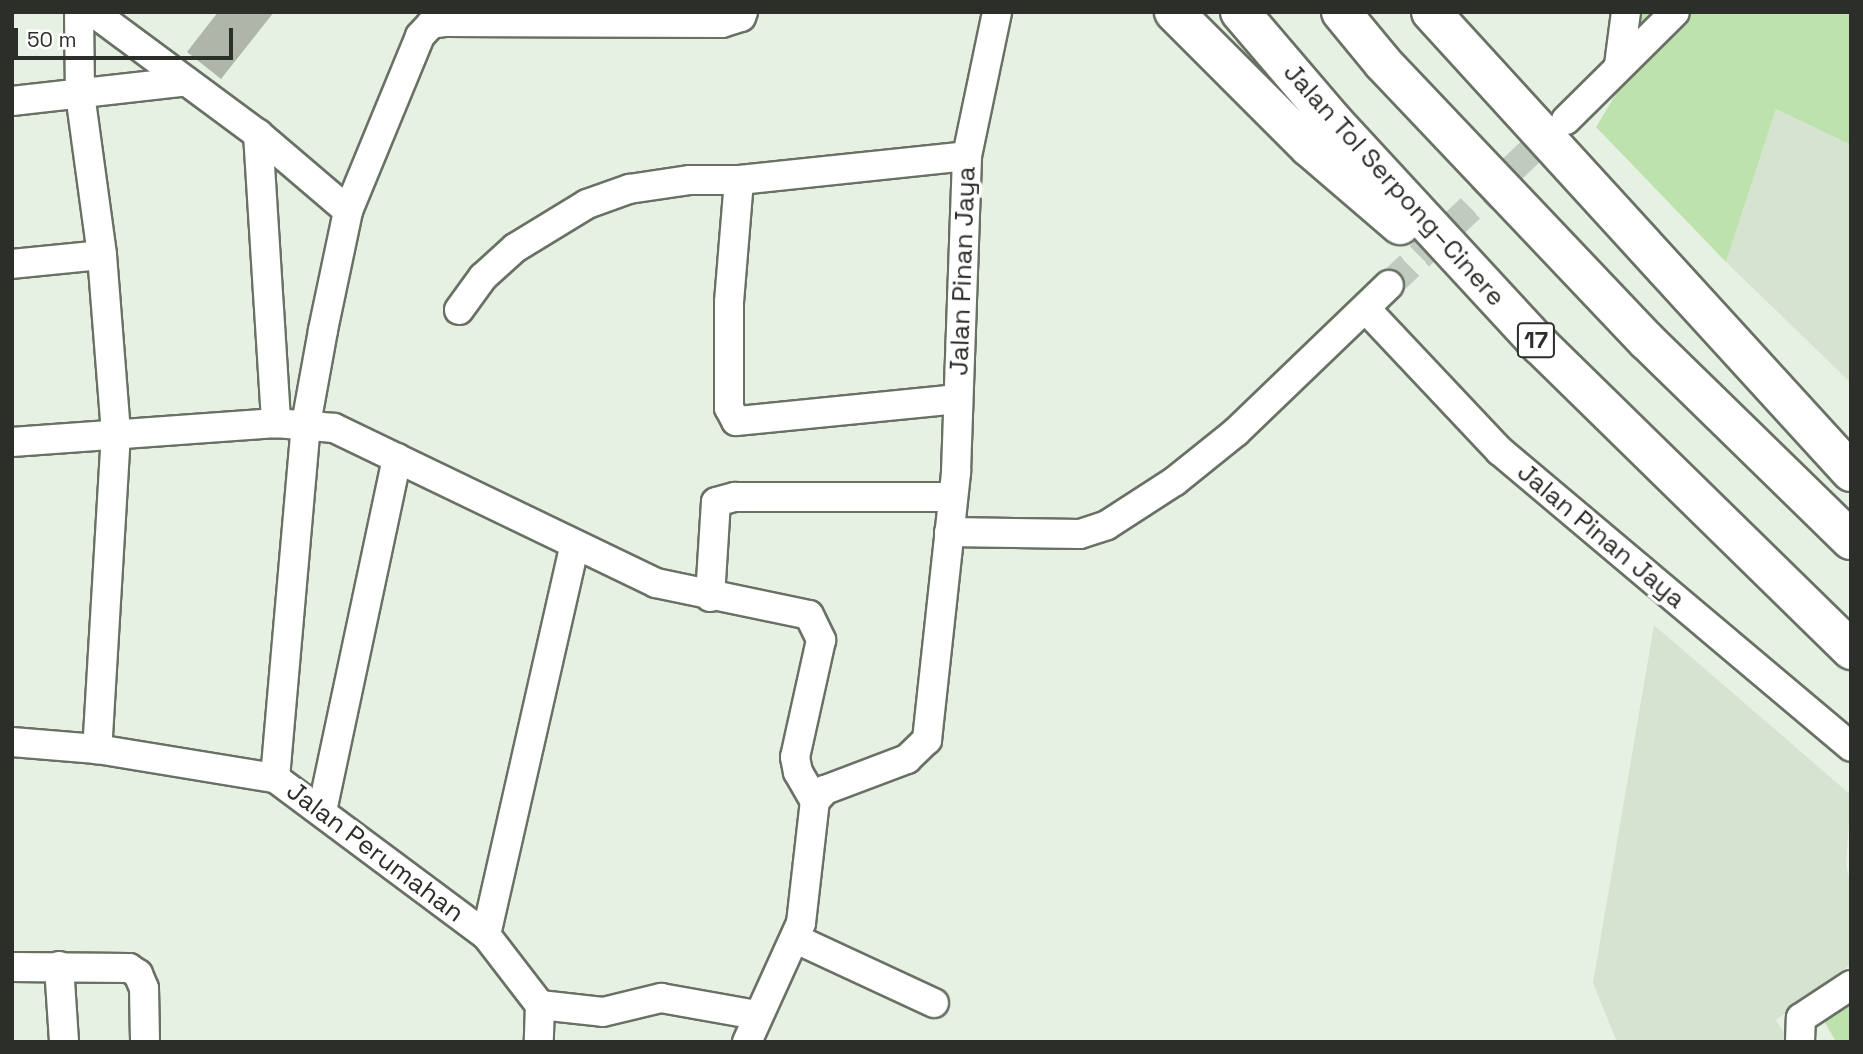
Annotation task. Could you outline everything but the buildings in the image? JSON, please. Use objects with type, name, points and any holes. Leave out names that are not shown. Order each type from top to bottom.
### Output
[{"type":"highway","points":[[1174,12],[1310,147],[1540,345]]},
{"type":"highway","name":"Jalan Tol Serpong–Cinere","points":[[1240,12],[1334,122],[1540,345],[1851,650]]},
{"type":"highway","points":[[1341,12],[1383,63],[1647,341],[1851,540]]},
{"type":"highway","points":[[1431,12],[1851,472]]},
{"type":"street","points":[[79,12],[80,94],[102,256],[116,433],[97,749]]},
{"type":"street","points":[[93,12],[182,82],[258,134],[348,211]]},
{"type":"street","points":[[275,778],[306,424],[348,211],[420,36],[431,24],[561,18],[722,23],[741,17],[743,12]]},
{"type":"street","name":"Jalan Pinan Jaya","points":[[815,801],[825,790],[907,759],[927,740],[953,497],[967,156],[997,12]]},
{"type":"street","points":[[1619,65],[1626,12]]},
{"type":"street","points":[[1566,120],[1675,12]]},
{"type":"street","points":[[12,101],[182,82]]},
{"type":"street","points":[[258,134],[276,423]]},
{"type":"street","points":[[459,310],[484,277],[515,248],[587,204],[629,189],[690,180],[739,180],[967,156]]},
{"type":"street","points":[[739,180],[729,302],[729,408],[736,421],[958,399]]},
{"type":"street","points":[[12,264],[102,256]]},
{"type":"street","points":[[949,532],[1080,534],[1107,526],[1175,481],[1236,432],[1389,285]]},
{"type":"street","name":"Jalan Pinan Jaya","points":[[1366,309],[1500,451],[1851,747]]},
{"type":"street","points":[[12,442],[276,423],[334,428],[574,548],[656,583],[710,597],[800,611],[815,623],[821,640],[795,757],[798,772],[815,801],[796,939],[751,1029],[661,998],[603,1012],[540,1005],[539,1042]]},
{"type":"street","points":[[323,811],[397,458]]},
{"type":"street","points":[[710,597],[716,502],[735,497],[953,497]]},
{"type":"street","points":[[486,935],[574,548]]},
{"type":"street","name":"Jalan Perumahan","points":[[12,741],[97,749],[275,778],[323,811],[486,935],[540,1005]]},
{"type":"street","points":[[796,939],[934,1003]]},
{"type":"street","points":[[59,966],[64,1042]]},
{"type":"street","points":[[12,967],[129,968],[138,974],[144,988],[145,1042]]},
{"type":"street","points":[[1800,1042],[1801,1018],[1851,985]]},
{"type":"shaded area","points":[[1776,109],[1851,145],[1851,383],[1726,262]]},
{"type":"shaded area","points":[[1654,625],[1851,795],[1846,865],[1851,885],[1851,964],[1776,1020],[1790,1042],[1617,1042],[1593,983]]},
{"type":"green space","points":[[1642,12],[1851,12],[1851,145],[1776,109],[1726,262],[1596,127],[1636,61]]},
{"type":"green space","points":[[1851,1004],[1851,1042],[1836,1042],[1823,1019]]},
{"type":"tunnel","points":[[1389,285],[1558,126]]}]
